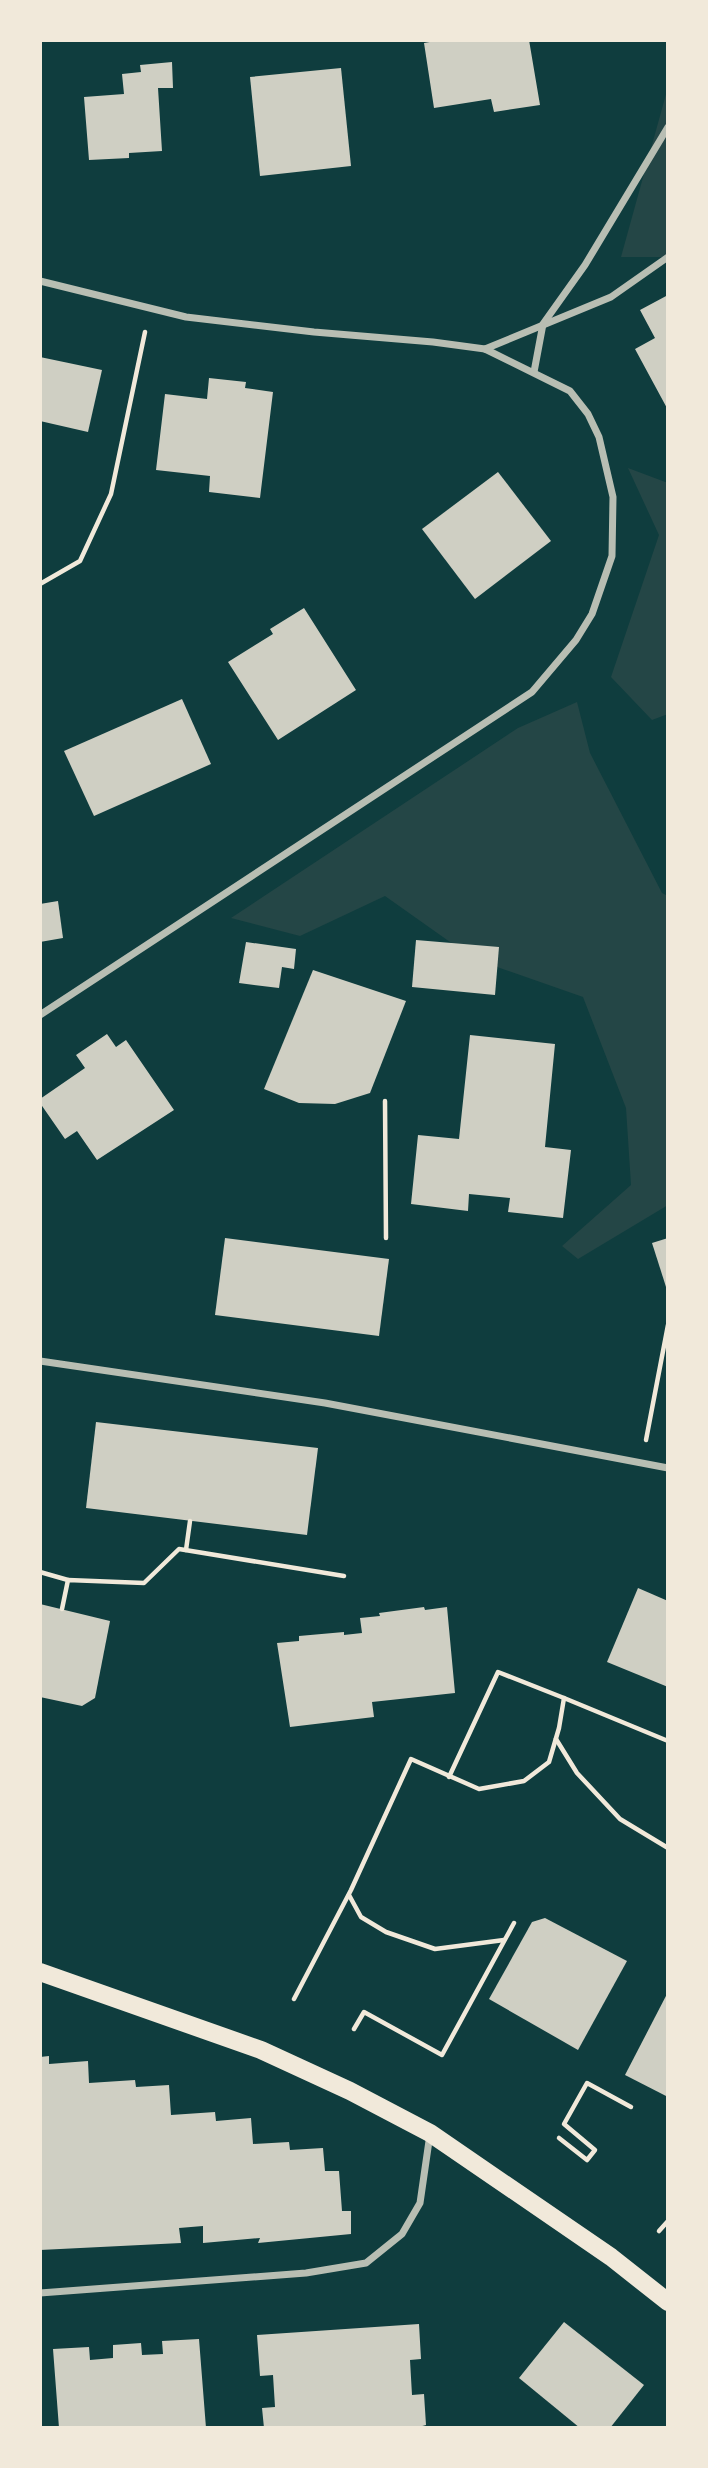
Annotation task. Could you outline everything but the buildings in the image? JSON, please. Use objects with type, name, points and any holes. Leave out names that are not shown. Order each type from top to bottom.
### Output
[{"type":"main road","points":[[40,1972],[261,2050],[350,2091],[430,2133],[611,2257],[668,2302]]},
{"type":"street","points":[[534,372],[543,324],[585,265],[668,127]]},
{"type":"street","points":[[485,349],[611,297],[668,257]]},
{"type":"street","points":[[40,281],[186,317],[485,349],[570,391],[588,414],[599,437],[613,498],[612,556],[592,614],[576,640],[532,692],[40,1015]]},
{"type":"street","points":[[40,1361],[326,1403],[668,1468]]},
{"type":"street","points":[[40,2293],[306,2273],[366,2263],[402,2234],[420,2203],[430,2133]]},
{"type":"path","points":[[40,584],[80,561],[111,494],[150,307]]},
{"type":"path","points":[[385,1101],[386,1238]]},
{"type":"path","points":[[656,1441],[645,1439],[668,1325]]},
{"type":"path","points":[[186,1550],[190,1521]]},
{"type":"path","points":[[40,1572],[68,1580],[144,1583],[179,1549],[344,1576]]},
{"type":"path","points":[[62,1609],[68,1580]]},
{"type":"path","points":[[449,1777],[498,1672],[668,1741]]},
{"type":"path","points":[[294,1999],[349,1894],[411,1759],[479,1789],[524,1781],[549,1762],[564,1698]]},
{"type":"path","points":[[556,1738],[577,1773],[620,1819],[668,1848]]},
{"type":"path","points":[[349,1894],[362,1917],[386,1932],[435,1949],[504,1941]]},
{"type":"path","points":[[354,2029],[364,2012],[442,2055],[514,1923]]},
{"type":"path","points":[[559,2138],[587,2160],[595,2150],[564,2124],[587,2083],[631,2107]]},
{"type":"path","points":[[659,2231],[668,2221]]},
{"type":"shaded area","points":[[668,87],[668,257],[621,257]]},
{"type":"shaded area","points":[[628,468],[668,483],[668,714],[652,720],[611,677],[659,535]]},
{"type":"shaded area","points":[[577,702],[590,753],[662,893],[668,896],[668,1205],[578,1259],[562,1246],[631,1185],[626,1108],[583,997],[474,959],[385,896],[300,936],[231,918],[518,728]]}]
